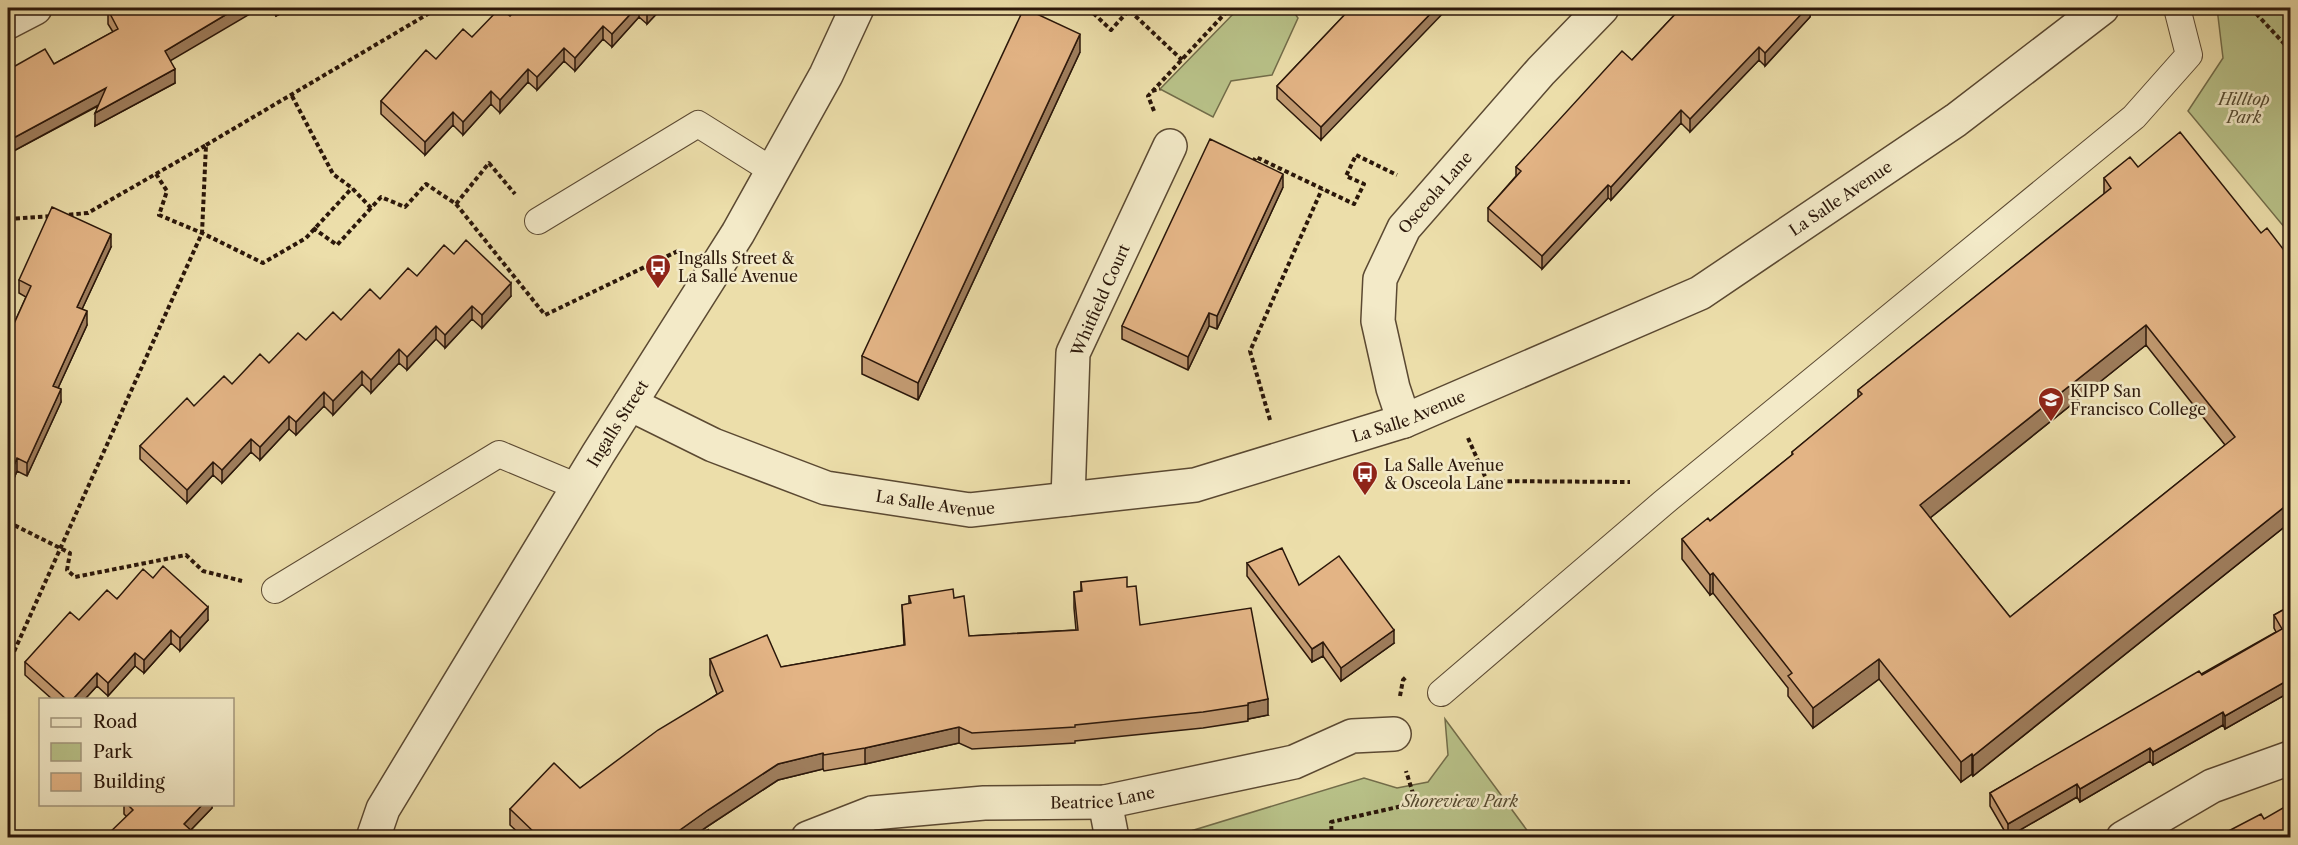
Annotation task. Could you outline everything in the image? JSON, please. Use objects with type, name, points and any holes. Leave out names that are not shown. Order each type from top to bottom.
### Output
[{"type":"street","points":[[8,22],[35,8]]},
{"type":"street","name":"Ingalls Street","points":[[374,837],[383,809],[578,488],[725,254],[826,75],[857,8]]},
{"type":"street","name":"Osceola Lane","points":[[1404,421],[1393,388],[1377,321],[1380,279],[1404,228],[1541,71],[1602,8]]},
{"type":"street","name":"La Salle Avenue","points":[[630,404],[713,445],[826,488],[970,510],[1196,485],[1404,421],[1700,292],[1956,120],[2102,8]]},
{"type":"street","name":"Whitfield Court","points":[[1068,499],[1073,353],[1170,146]]},
{"type":"street","name":"Beatrice Lane","points":[[808,837],[872,813],[984,803],[1105,802],[1294,762],[1352,736],[1394,734]]},
{"type":"street","points":[[2123,837],[2212,786],[2290,758]]},
{"type":"street","points":[[1105,802],[1112,837]]},
{"type":"lane","points":[[1441,693],[1663,503],[2134,117],[2189,55],[2177,8]]},
{"type":"lane","points":[[538,221],[698,124],[772,171]]},
{"type":"lane","points":[[275,590],[499,454],[578,488]]},
{"type":"path","points":[[8,219],[88,213],[292,96],[438,8]]},
{"type":"path","points":[[1088,8],[1112,30],[1129,10],[1182,60]]},
{"type":"path","points":[[1160,89],[1149,94],[1230,8]]},
{"type":"path","points":[[2251,8],[2290,51]]},
{"type":"path","points":[[292,96],[333,174],[352,188],[371,208]]},
{"type":"path","points":[[8,665],[202,233],[206,145]]},
{"type":"path","points":[[1251,168],[1256,157],[1354,204],[1364,184],[1346,176],[1356,155]]},
{"type":"path","points":[[456,204],[489,163],[538,221]]},
{"type":"path","points":[[156,174],[167,191],[159,215],[263,263],[306,238],[352,188]]},
{"type":"path","points":[[313,228],[337,244],[381,197],[405,207],[426,184],[456,204],[545,315],[704,239],[725,254]]},
{"type":"path","points":[[1272,426],[1250,351],[1322,189]]},
{"type":"path","points":[[1451,401],[1487,481],[1632,482]]},
{"type":"path","points":[[8,522],[70,553],[67,570],[75,577],[186,555],[203,571],[275,590]]},
{"type":"path","points":[[1332,837],[1331,822],[1416,803],[1394,734]]},
{"type":"path","points":[[700,818],[712,837]]},
{"type":"green space","points":[[1239,8],[1291,8],[1298,18],[1272,75],[1231,81],[1213,117],[1160,89]]},
{"type":"green space","name":"Hilltop Park","points":[[2217,8],[2290,8],[2290,234],[2188,111],[2223,58]]},
{"type":"green space","name":"Shoreview Park","points":[[1445,719],[1532,837],[1179,837],[1181,834],[1364,778],[1397,788],[1428,782],[1448,755]]},
{"type":"building","points":[[113,8],[237,8],[165,51],[175,69],[95,113],[106,88],[8,141],[8,70],[45,49],[54,64],[118,29],[108,10]]},
{"type":"building","points":[[500,8],[510,16],[518,8],[636,8],[612,34],[603,26],[575,58],[564,48],[537,77],[528,69],[500,100],[491,91],[463,122],[453,112],[425,142],[381,101],[426,50],[436,59],[463,29],[472,37]]},
{"type":"building","points":[[1024,8],[1080,34],[918,383],[862,356]]},
{"type":"building","points":[[1351,8],[1436,8],[1321,127],[1277,86]]},
{"type":"building","points":[[1681,8],[1807,8],[1765,53],[1759,47],[1690,119],[1681,110],[1611,187],[1608,185],[1542,256],[1488,208],[1521,171],[1516,167],[1622,51],[1632,60]]},
{"type":"building","points":[[2180,132],[2261,233],[2267,228],[2290,258],[2290,507],[2288,504],[1973,756],[1972,754],[1961,762],[1879,659],[1813,708],[1788,676],[1792,673],[1713,573],[1710,575],[1682,539],[1708,518],[1710,521],[1793,454],[1792,452],[1862,394],[1858,390],[2111,188],[2104,178],[2130,157],[2138,167]],"holes":[[[2146,325],[2235,437],[2010,617],[1920,505]]]},
{"type":"building","points":[[1210,139],[1283,174],[1217,316],[1209,313],[1188,357],[1122,326]]},
{"type":"building","points":[[52,207],[111,234],[77,307],[87,311],[53,386],[61,389],[27,463],[17,458],[8,480],[8,337],[31,286],[19,280]]},
{"type":"building","points":[[466,240],[511,283],[482,315],[472,306],[445,335],[436,326],[407,357],[399,349],[371,380],[362,371],[333,401],[324,392],[296,422],[289,416],[260,447],[251,439],[222,470],[213,462],[187,490],[140,446],[187,398],[194,406],[224,376],[232,384],[260,354],[269,363],[298,333],[306,340],[333,312],[341,320],[370,289],[380,299],[408,268],[417,276],[444,245],[454,254]]},
{"type":"building","points":[[1282,548],[1299,585],[1339,556],[1394,630],[1341,668],[1323,642],[1312,649],[1247,563]]},
{"type":"building","points":[[163,566],[208,607],[180,638],[171,630],[144,660],[135,653],[108,683],[97,673],[74,698],[65,698],[25,662],[70,612],[79,620],[107,590],[117,599],[143,569],[153,578]]},
{"type":"building","points":[[1127,577],[1127,587],[1136,586],[1140,625],[1251,608],[1268,699],[1248,703],[1248,705],[1203,712],[1075,725],[1075,727],[972,733],[959,727],[865,748],[824,755],[823,753],[778,764],[670,837],[534,837],[536,834],[510,809],[554,763],[580,788],[658,730],[723,691],[710,659],[767,635],[781,667],[905,645],[902,605],[911,603],[909,596],[953,589],[954,598],[964,596],[969,636],[1078,630],[1074,592],[1082,591],[1081,582]]},
{"type":"building","points":[[2290,606],[2290,679],[2225,716],[2223,712],[2153,752],[2150,748],[2080,789],[2077,784],[2008,824],[1990,793],[2199,671],[2202,675],[2282,629],[2274,615]]},
{"type":"building","points":[[2290,804],[2290,837],[2217,837],[2261,814],[2264,819]]},
{"type":"building","points":[[129,806],[201,806],[184,824],[194,833],[189,837],[105,837],[133,810]]},
{"type":"place","name":"Ingalls Street & La Salle Avenue","points":[[658,290]]},
{"type":"place","name":"KIPP San Francisco College","points":[[2051,423]]},
{"type":"place","name":"La Salle Avenue & Osceola Lane","points":[[1365,497]]}]
